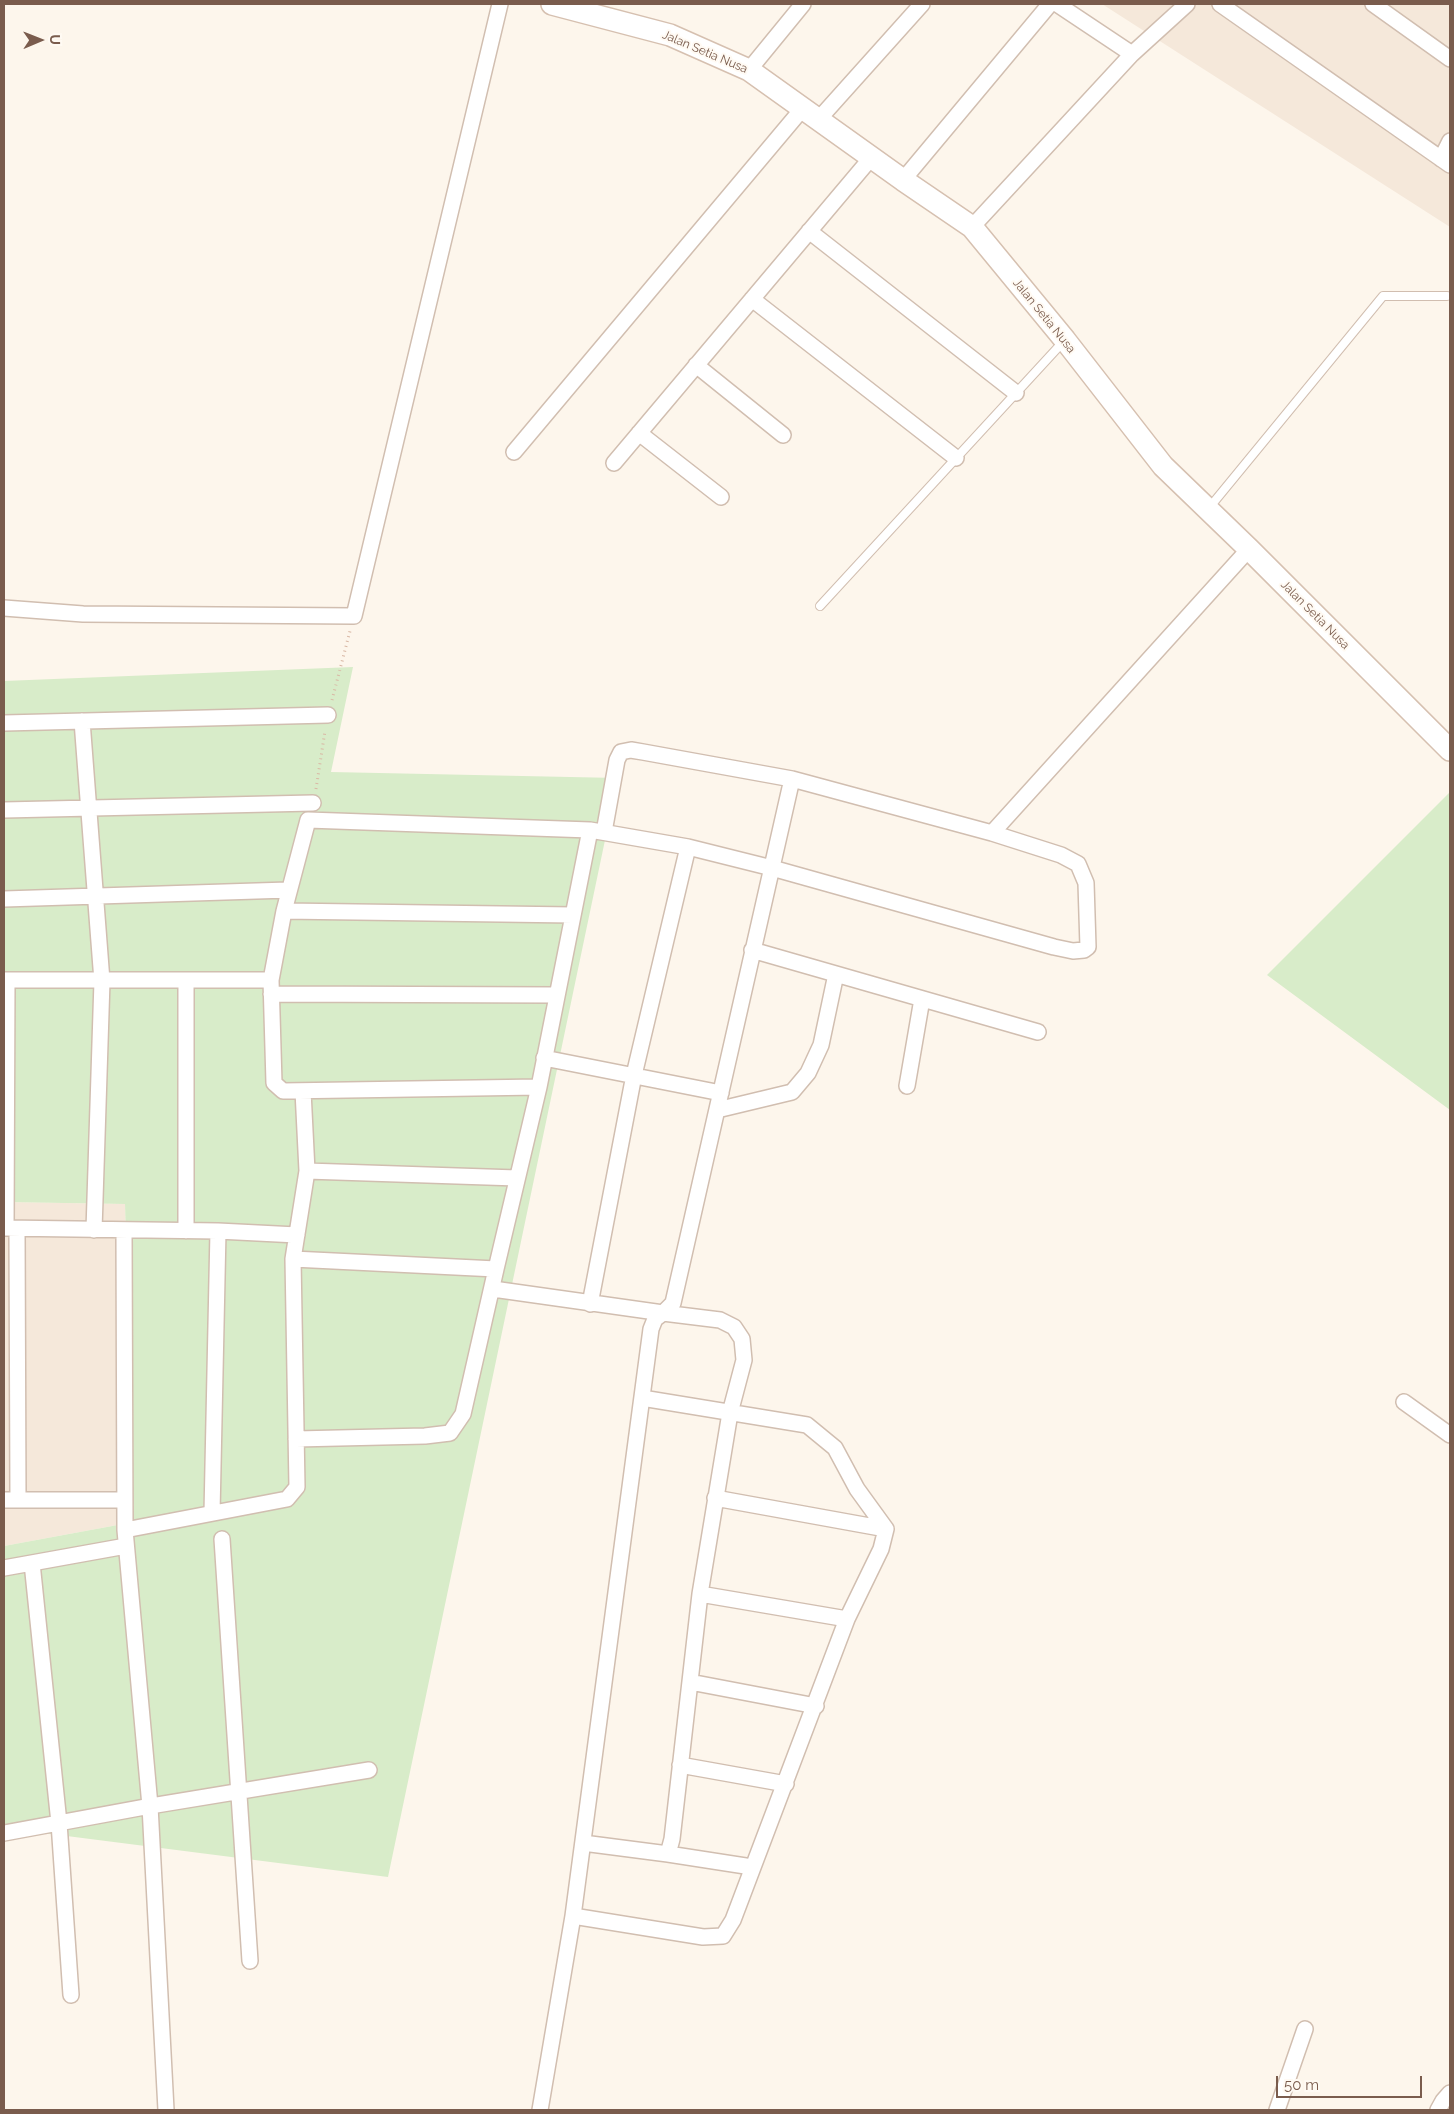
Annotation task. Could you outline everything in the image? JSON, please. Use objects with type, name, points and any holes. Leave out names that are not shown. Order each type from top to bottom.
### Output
[{"type":"street","points":[[4,608],[83,614],[354,616],[500,4]]},
{"type":"street","name":"Jalan Setia Nusa","points":[[552,4],[670,35],[749,70],[902,180],[972,227],[1065,340],[1163,466],[1450,750]]},
{"type":"street","points":[[749,70],[803,4]]},
{"type":"street","points":[[514,452],[810,114],[922,4]]},
{"type":"street","points":[[902,180],[1050,4]]},
{"type":"street","points":[[1057,4],[1132,54]]},
{"type":"street","points":[[972,227],[1132,54],[1187,4]]},
{"type":"street","points":[[1220,4],[1446,162],[1450,141]]},
{"type":"street","points":[[1372,4],[1450,60]]},
{"type":"street","points":[[614,463],[871,158]]},
{"type":"street","points":[[809,231],[1016,393]]},
{"type":"street","points":[[752,299],[956,458]]},
{"type":"street","points":[[696,365],[783,435]]},
{"type":"street","points":[[640,433],[721,497]]},
{"type":"street","points":[[992,833],[1249,549]]},
{"type":"street","points":[[4,722],[328,715]]},
{"type":"street","points":[[82,721],[102,981],[94,1230]]},
{"type":"street","points":[[296,1439],[450,1434],[463,1414],[539,1087],[573,915],[597,831],[617,760],[621,752],[631,750],[792,780],[992,833],[1061,855],[1078,864],[1086,884],[1088,946],[1084,950],[1073,951],[1054,948],[772,868],[688,847],[597,831],[308,820],[288,890],[271,987],[274,1083],[283,1091],[539,1087]]},
{"type":"street","points":[[540,2110],[573,1916],[651,1329],[655,1319],[673,1303],[792,780]]},
{"type":"street","points":[[4,810],[313,803]]},
{"type":"street","points":[[590,1304],[634,1075],[688,847]]},
{"type":"street","points":[[4,899],[288,890]]},
{"type":"street","points":[[284,911],[573,915]]},
{"type":"street","points":[[752,950],[1038,1032]]},
{"type":"street","points":[[717,1110],[792,1092],[808,1073],[820,1045],[836,974]]},
{"type":"street","points":[[124,1500],[11,1500],[5,980],[186,981],[271,987],[556,995]]},
{"type":"street","points":[[186,981],[186,1231]]},
{"type":"street","points":[[907,1086],[922,999]]},
{"type":"street","points":[[544,1058],[721,1093]]},
{"type":"street","points":[[125,1530],[287,1499],[297,1487],[293,1259],[307,1171],[303,1091]]},
{"type":"street","points":[[307,1171],[517,1178]]},
{"type":"street","points":[[9,1229],[218,1231],[297,1234]]},
{"type":"street","points":[[124,1230],[125,1530],[150,1806],[166,2110]]},
{"type":"street","points":[[212,1513],[218,1231]]},
{"type":"street","points":[[293,1259],[496,1269]]},
{"type":"street","points":[[493,1289],[590,1304],[720,1320],[734,1327],[742,1340],[744,1360],[730,1412],[714,1498],[700,1594],[668,1854]]},
{"type":"street","points":[[573,1916],[703,1937],[723,1936],[733,1920],[848,1619],[881,1549],[886,1529],[857,1489],[835,1448],[807,1425],[642,1398]]},
{"type":"street","points":[[1404,1402],[1450,1435]]},
{"type":"street","points":[[714,1498],[886,1529]]},
{"type":"street","points":[[222,1539],[250,1961]]},
{"type":"street","points":[[4,1568],[126,1546]]},
{"type":"street","points":[[32,1563],[59,1823],[71,1995]]},
{"type":"street","points":[[700,1594],[848,1619]]},
{"type":"street","points":[[690,1682],[816,1706]]},
{"type":"street","points":[[680,1765],[786,1784]]},
{"type":"street","points":[[4,1833],[150,1806],[369,1770]]},
{"type":"street","points":[[583,1843],[752,1867]]},
{"type":"street","points":[[1277,2110],[1305,2029]]},
{"type":"street","points":[[1438,2110],[1450,2093]]},
{"type":"lane","points":[[1208,509],[1383,296],[1447,296]]},
{"type":"lane","points":[[820,606],[1065,340]]},
{"type":"path","points":[[313,803],[328,715],[354,616]]},
{"type":"shaded area","points":[[1102,4],[1450,4],[1450,227]]},
{"type":"shaded area","points":[[4,1202],[125,1204],[134,1522],[4,1546]]},
{"type":"green space","points":[[353,667],[331,772],[618,778],[388,1877],[4,1828],[4,1546],[134,1522],[125,1204],[4,1202],[4,681]]},
{"type":"green space","points":[[1450,792],[1450,1110],[1267,975]]}]
